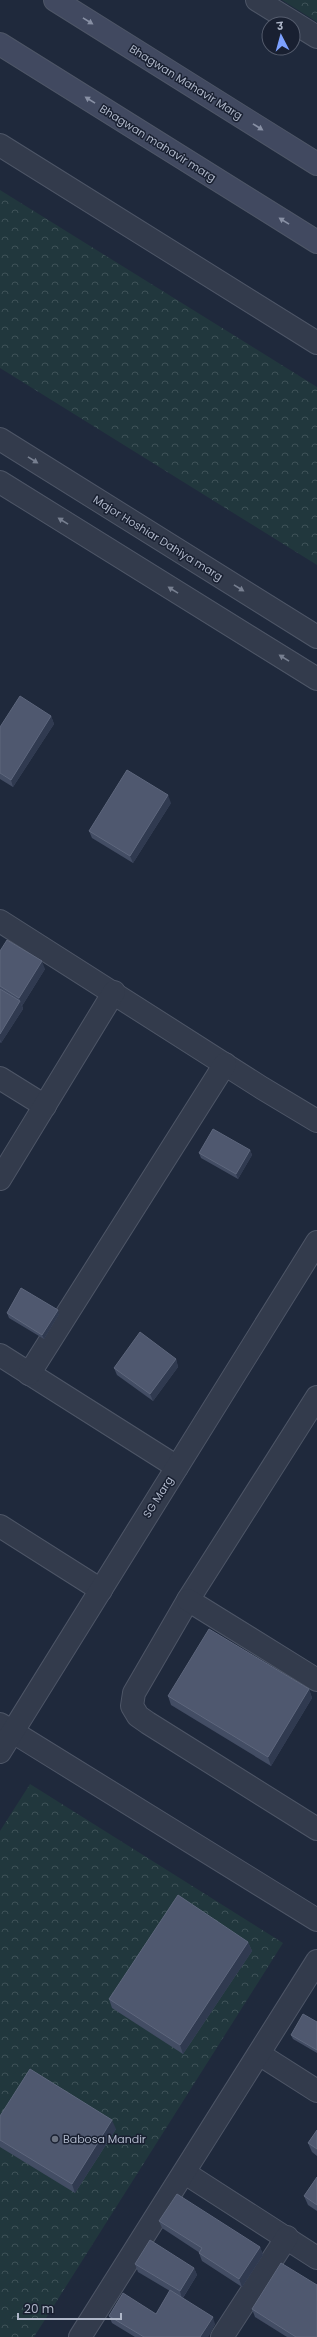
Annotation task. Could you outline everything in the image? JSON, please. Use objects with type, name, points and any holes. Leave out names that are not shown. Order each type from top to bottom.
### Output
[{"type":"main road","name":"Bhagwan Mahavir Marg","points":[[55,0],[317,164]]},
{"type":"main road","name":"Bhagwan mahavir marg","points":[[0,44],[317,242]]},
{"type":"street","points":[[257,0],[317,37]]},
{"type":"street","points":[[0,145],[317,343]]},
{"type":"street","name":"Major Hoshiar Dahiya marg","points":[[0,439],[317,637]]},
{"type":"street","points":[[0,482],[317,679]]},
{"type":"street","points":[[0,921],[317,1120]]},
{"type":"street","points":[[0,1179],[114,992]]},
{"type":"street","points":[[28,1374],[226,1064]]},
{"type":"street","points":[[0,1078],[45,1106]]},
{"type":"street","name":"SG Marg","points":[[0,1752],[6,1728],[101,1590],[317,1242]]},
{"type":"street","points":[[0,1355],[177,1467]]},
{"type":"street","points":[[317,1397],[188,1600],[134,1694],[132,1706],[138,1716],[148,1723],[317,1829]]},
{"type":"street","points":[[0,1526],[101,1590]]},
{"type":"street","points":[[188,1600],[314,1672]]},
{"type":"street","points":[[6,1728],[317,1920]]},
{"type":"street","points":[[80,2337],[185,2173],[317,1961]]},
{"type":"street","points":[[259,2054],[317,2091]]},
{"type":"street","points":[[185,2173],[287,2237],[317,2258]]},
{"type":"street","points":[[222,2337],[287,2237]]},
{"type":"green space","points":[[282,0],[317,0],[317,22]]},
{"type":"green space","points":[[0,190],[317,387],[317,565],[0,368]]},
{"type":"green space","points":[[30,1784],[283,1943],[34,2337],[0,2337],[0,1831]]},
{"type":"building","points":[[20,696],[51,716],[11,780],[0,773],[0,727]]},
{"type":"building","points":[[127,770],[168,795],[130,856],[89,831]]},
{"type":"building","points":[[7,940],[42,961],[19,998],[0,986],[0,951]]},
{"type":"building","points":[[0,989],[20,1001],[0,1034]]},
{"type":"building","points":[[213,1129],[250,1150],[236,1174],[199,1153]]},
{"type":"building","points":[[21,1288],[58,1310],[42,1335],[7,1313]]},
{"type":"building","points":[[140,1332],[176,1359],[150,1394],[114,1368]]},
{"type":"building","points":[[209,1629],[309,1689],[268,1757],[168,1696]]},
{"type":"building","points":[[178,1895],[248,1942],[180,2045],[109,1999]]},
{"type":"building","points":[[303,2014],[317,2022],[317,2050],[291,2035]]},
{"type":"building","name":"Babosa Mandir","points":[[30,2069],[112,2120],[72,2184],[0,2140],[0,2116]]},
{"type":"building","points":[[317,2130],[317,2149],[308,2143]]},
{"type":"building","points":[[317,2177],[317,2205],[304,2196]]},
{"type":"building","points":[[177,2194],[260,2247],[239,2279],[199,2253],[202,2248],[159,2221]]},
{"type":"building","points":[[150,2240],[194,2268],[180,2291],[135,2264]]},
{"type":"building","points":[[281,2263],[317,2285],[317,2337],[296,2337],[252,2309]]},
{"type":"building","points":[[170,2290],[213,2317],[200,2337],[144,2337],[109,2316],[123,2293],[156,2314]]},
{"type":"place","name":"Babosa Mandir","points":[[55,2139]]}]
